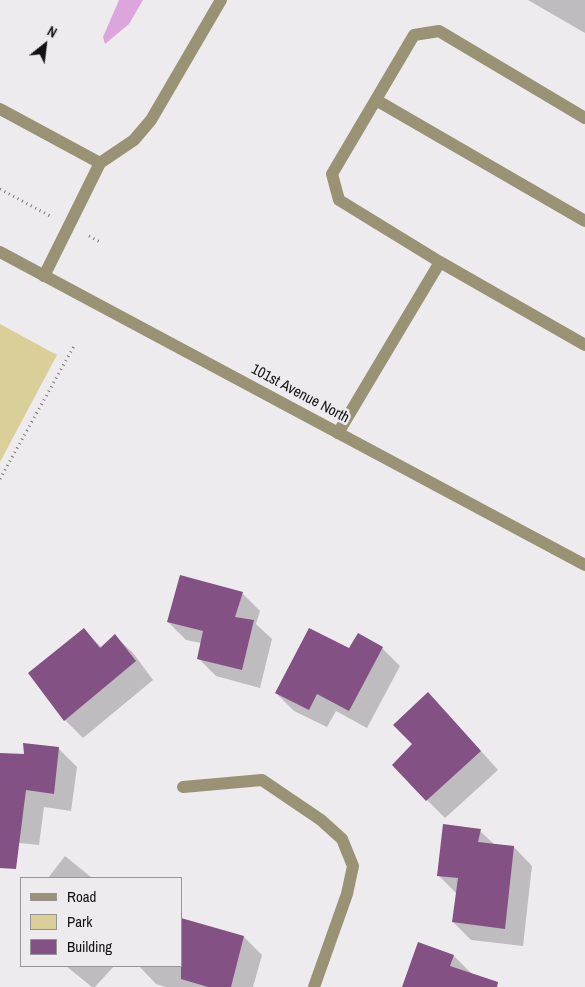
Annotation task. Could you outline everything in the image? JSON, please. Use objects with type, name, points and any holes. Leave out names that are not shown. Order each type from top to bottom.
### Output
[{"type":"street","points":[[44,276],[100,163],[134,140],[151,120],[221,0]]},
{"type":"street","points":[[585,118],[439,32],[414,35],[332,174],[339,200],[440,262],[585,345]]},
{"type":"street","points":[[376,100],[585,221]]},
{"type":"street","points":[[0,109],[100,163]]},
{"type":"street","name":"101st Avenue North","points":[[0,252],[585,565]]},
{"type":"street","points":[[338,433],[440,262]]},
{"type":"street","points":[[183,787],[262,780],[321,820],[342,839],[353,866],[347,894],[314,987]]},
{"type":"path","points":[[0,479],[74,346]]},
{"type":"green space","points":[[0,324],[57,355],[0,462]]},
{"type":"shaded area","points":[[119,0],[143,0],[129,24],[105,44],[103,37]]},
{"type":"building","points":[[180,575],[243,592],[235,617],[254,620],[242,670],[197,659],[203,631],[167,622]]},
{"type":"building","points":[[84,628],[100,648],[115,634],[136,661],[64,721],[28,673]]},
{"type":"building","points":[[309,628],[349,648],[358,633],[383,647],[349,711],[317,694],[309,710],[275,693]]},
{"type":"building","points":[[428,692],[481,751],[426,801],[392,765],[412,744],[393,725]]},
{"type":"building","points":[[23,743],[59,747],[54,794],[26,790],[16,869],[0,868],[0,753],[24,754]]},
{"type":"building","points":[[443,824],[481,829],[478,842],[514,846],[505,929],[452,922],[458,878],[437,876]]},
{"type":"building","points":[[182,918],[244,936],[231,987],[208,987],[181,979]]},
{"type":"building","points":[[418,942],[454,955],[450,966],[498,982],[497,987],[402,987]]}]
